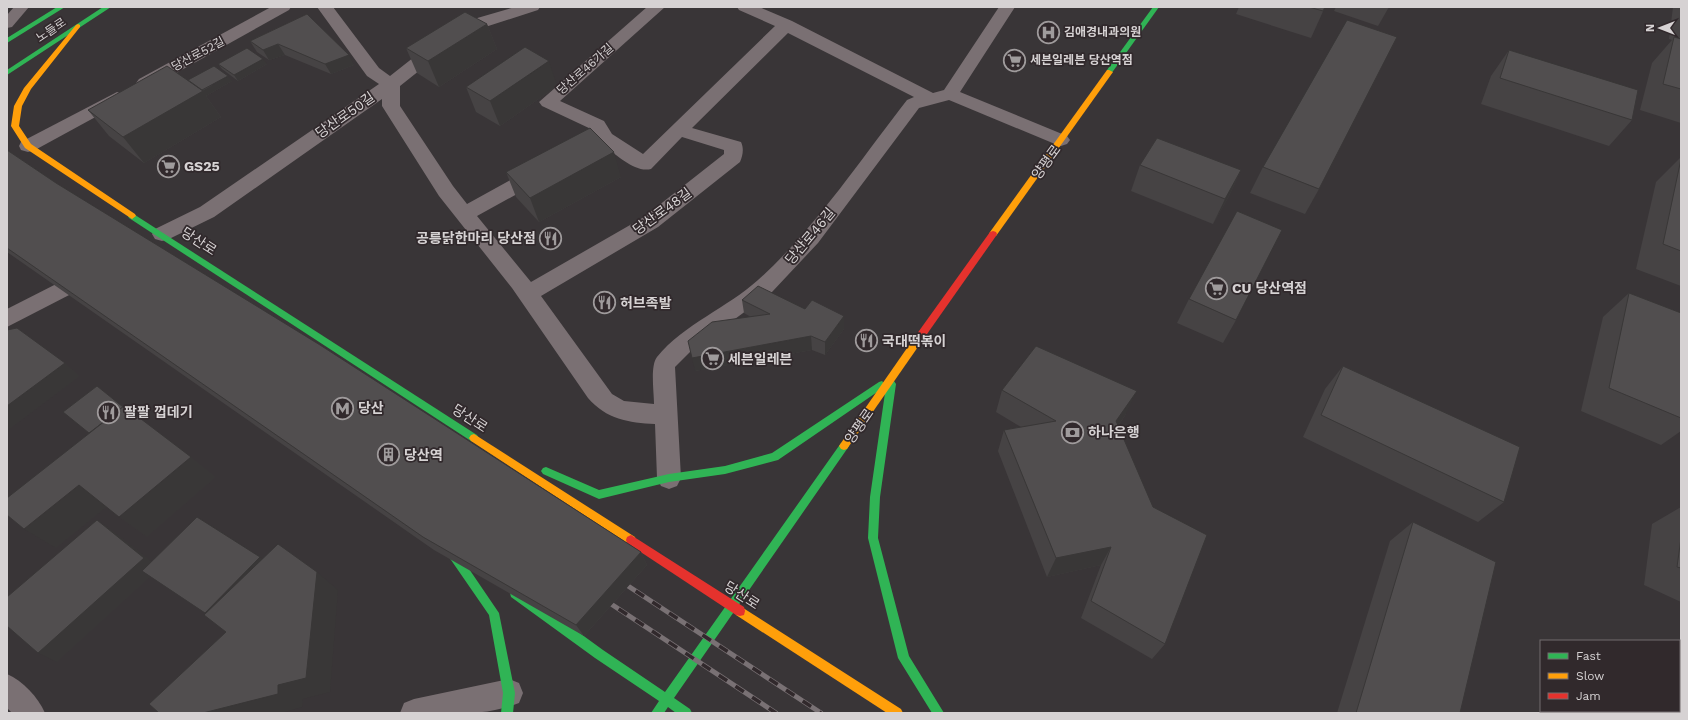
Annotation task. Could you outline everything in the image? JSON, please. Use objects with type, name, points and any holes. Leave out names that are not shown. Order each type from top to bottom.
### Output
[{"type":"main road","name":"노들로","points":[[7,41],[62,7]]},
{"type":"main road","name":"노들로","points":[[7,74],[108,7]]},
{"type":"main road","name":"양평로","points":[[658,713],[945,301],[1156,7]]},
{"type":"main road","points":[[28,146],[16,126],[18,106],[28,88],[78,26]]},
{"type":"main road","name":"당산로","points":[[28,146],[89,188],[162,234],[897,713]]},
{"type":"main road","points":[[486,445],[599,495],[669,478],[725,470],[775,457],[892,379]]},
{"type":"main road","points":[[892,379],[875,497],[873,538],[904,658],[938,713]]},
{"type":"main road","points":[[470,560],[441,539],[494,613],[508,703]]},
{"type":"main road","points":[[508,588],[599,654],[686,713]]},
{"type":"street","points":[[325,7],[373,72],[391,84],[391,106],[446,191],[528,294],[589,380],[596,395],[606,403],[629,414],[666,414]]},
{"type":"street","name":"당산로50길","points":[[162,234],[207,212],[391,84],[454,35],[473,25],[532,7]]},
{"type":"street","name":"당산로46가길","points":[[605,138],[598,125],[548,102],[657,7]]},
{"type":"street","points":[[745,7],[786,25],[929,98]]},
{"type":"street","points":[[950,94],[1007,7]]},
{"type":"street","name":"당산로52길","points":[[28,146],[276,9]]},
{"type":"street","points":[[464,214],[605,138],[644,164],[786,25]]},
{"type":"street","name":"당산로46길","points":[[669,478],[664,364],[683,346],[766,286],[811,238],[913,104],[929,98],[950,94]]},
{"type":"street","name":"양평로","points":[[950,94],[1061,140]]},
{"type":"street","name":"당산로48길","points":[[528,294],[652,222],[732,157],[734,146],[679,130]]},
{"type":"street","points":[[7,319],[68,286]]},
{"type":"street","points":[[7,688],[31,713]]},
{"type":"street","points":[[414,713],[508,703]]},
{"type":"lane","points":[[7,24],[22,7]]},
{"type":"building","points":[[1309,7],[1325,7],[1323,11]]},
{"type":"building","points":[[465,12],[487,24],[428,61],[406,48]]},
{"type":"building","points":[[307,14],[349,55],[325,64],[278,44],[263,50],[250,41]]},
{"type":"building","points":[[1347,20],[1397,37],[1319,189],[1263,167]]},
{"type":"building","points":[[1674,37],[1681,39],[1681,89],[1663,84]]},
{"type":"building","points":[[525,47],[549,61],[490,101],[466,87]]},
{"type":"building","points":[[247,48],[263,59],[234,75],[218,64]]},
{"type":"building","points":[[1509,50],[1638,90],[1632,120],[1500,78]]},
{"type":"building","points":[[167,66],[203,91],[123,137],[88,110]]},
{"type":"building","points":[[214,66],[228,76],[202,90],[188,80]]},
{"type":"building","points":[[590,128],[614,152],[530,198],[506,172]]},
{"type":"building","points":[[1157,138],[1241,170],[1225,199],[1140,165]]},
{"type":"building","name":"당산역","points":[[7,150],[56,183],[320,345],[641,552],[576,625],[423,537],[7,248]]},
{"type":"building","points":[[1681,159],[1681,251],[1663,244]]},
{"type":"building","points":[[1237,211],[1282,230],[1236,320],[1189,299]]},
{"type":"building","points":[[758,286],[805,309],[812,300],[844,316],[825,342],[811,336],[692,358],[688,341],[712,322],[770,314],[742,300]]},
{"type":"building","points":[[1629,293],[1681,313],[1681,418],[1609,388]]},
{"type":"building","points":[[17,328],[65,363],[7,406],[7,330]]},
{"type":"building","points":[[1036,346],[1137,391],[1116,421],[1153,507],[1207,535],[1165,644],[1091,601],[1111,547],[1056,558],[1004,430],[1056,421],[1002,390]]},
{"type":"building","points":[[1343,366],[1520,447],[1504,502],[1321,415]]},
{"type":"building","points":[[97,386],[123,407],[89,433],[63,412]]},
{"type":"building","points":[[124,406],[191,457],[119,517],[79,485],[24,529],[7,515],[7,498]]},
{"type":"building","points":[[197,517],[260,557],[205,613],[142,571]]},
{"type":"building","points":[[97,520],[144,558],[38,653],[7,626],[7,597]]},
{"type":"building","points":[[1413,522],[1496,562],[1460,713],[1356,713]]},
{"type":"building","points":[[1681,538],[1681,568],[1677,567]]},
{"type":"building","points":[[278,544],[317,572],[306,678],[278,685],[278,694],[203,713],[159,713],[149,704],[226,632],[204,615]]},
{"type":"railway","points":[[619,580],[821,713]]},
{"type":"railway","points":[[602,598],[776,713]]},
{"type":"traffic: fast","points":[[7,41],[62,7]]},
{"type":"traffic: fast","points":[[7,73],[108,7]]},
{"type":"traffic: fast","points":[[1109,72],[1156,7]]},
{"type":"traffic: fast","points":[[132,216],[474,438]]},
{"type":"traffic: fast","points":[[891,384],[875,497],[873,538],[904,658],[938,713]]},
{"type":"traffic: fast","points":[[546,471],[599,495],[669,478],[725,470],[775,457],[882,385]]},
{"type":"traffic: fast","points":[[657,713],[844,446]]},
{"type":"traffic: fast","points":[[444,541],[494,613],[509,693],[507,713]]},
{"type":"traffic: fast","points":[[515,593],[599,654],[686,713]]},
{"type":"traffic: slow","points":[[78,26],[28,88],[18,106],[15,126],[28,146],[132,216]]},
{"type":"traffic: slow","points":[[993,234],[1109,72]]},
{"type":"traffic: slow","points":[[844,446],[917,341]]},
{"type":"traffic: slow","points":[[474,438],[631,540]]},
{"type":"traffic: slow","points":[[740,611],[897,713]]},
{"type":"traffic: jam","points":[[917,341],[993,234]]},
{"type":"traffic: jam","points":[[631,540],[740,611]]},
{"type":"place","name":"김애경내과의원","points":[[1048,32]]},
{"type":"place","name":"세븐일레븐 당산역점","points":[[1014,60]]},
{"type":"place","name":"GS25","points":[[168,166]]},
{"type":"place","name":"공릉닭한마리 당산점","points":[[551,238]]},
{"type":"place","name":"CU 당산역점","points":[[1216,288]]},
{"type":"place","name":"허브족발","points":[[605,303]]},
{"type":"place","name":"국대떡볶이","points":[[867,341]]},
{"type":"place","name":"세븐일레븐","points":[[712,359]]},
{"type":"place","name":"당산","points":[[343,408]]},
{"type":"place","name":"팔팔 껍데기","points":[[108,412]]},
{"type":"place","name":"하나은행","points":[[1072,432]]},
{"type":"place","name":"당산역","points":[[389,455]]}]
